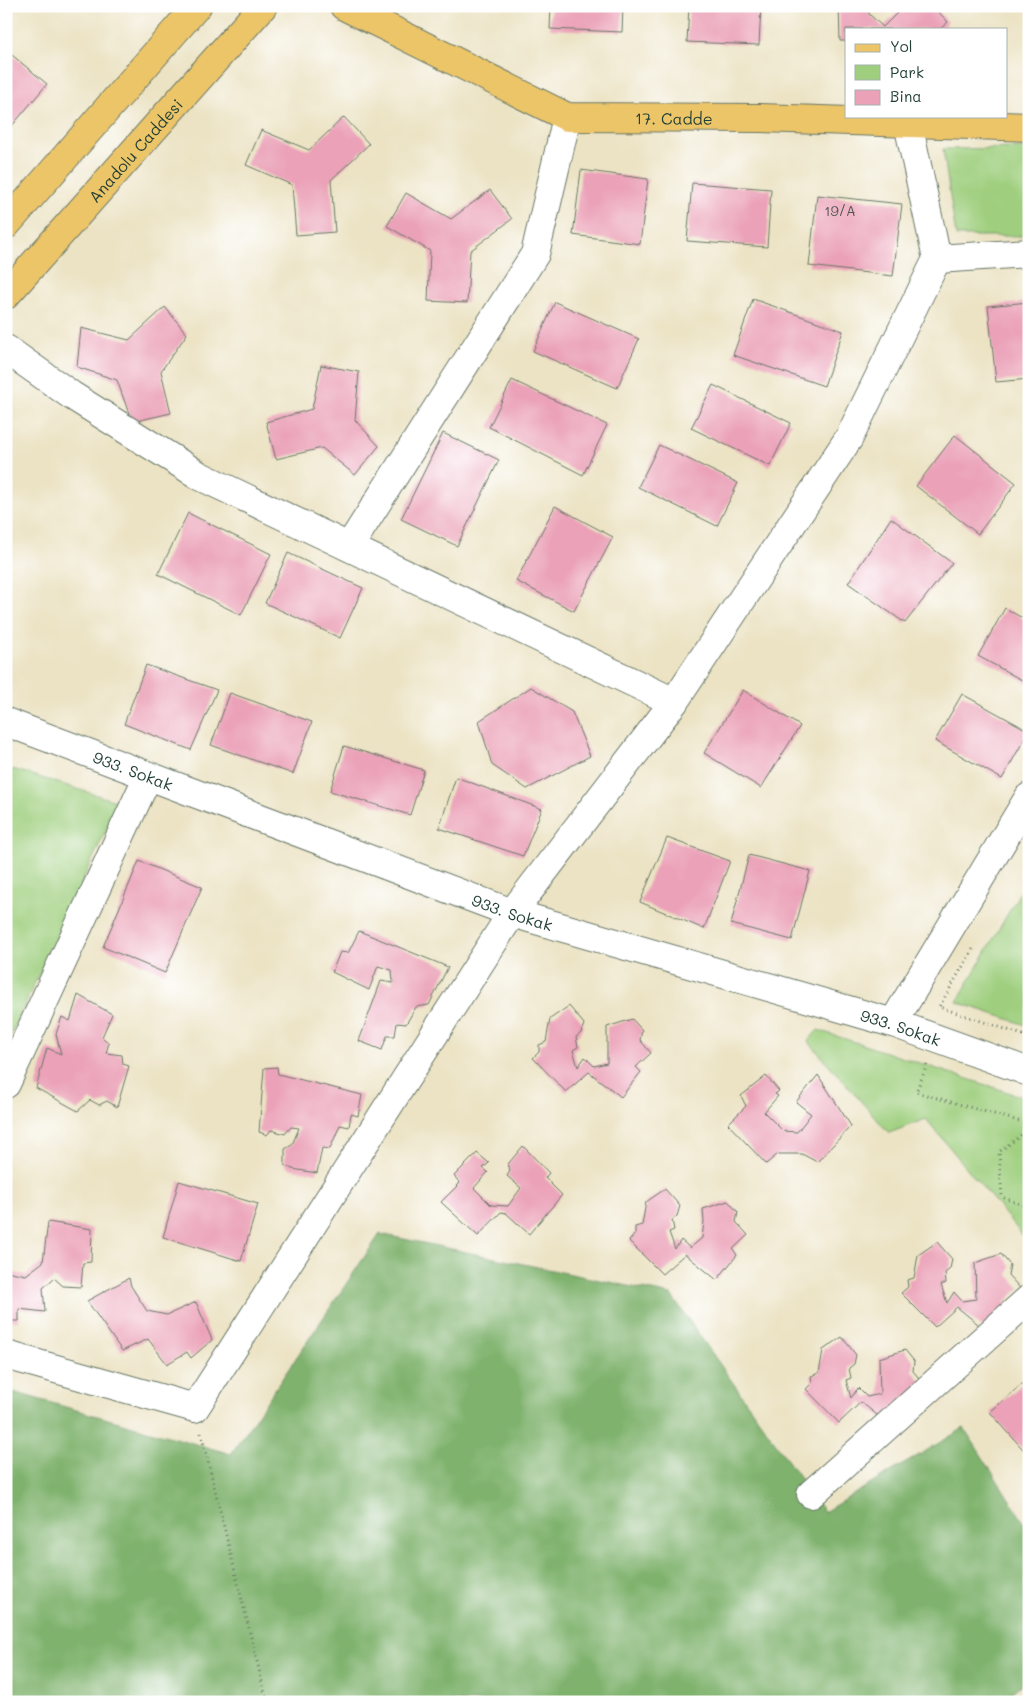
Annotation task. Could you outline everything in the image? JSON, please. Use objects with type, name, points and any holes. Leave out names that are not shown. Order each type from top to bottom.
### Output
[{"type":"main road","points":[[6,225],[197,6]]},
{"type":"main road","name":"Anadolu Caddesi","points":[[6,294],[263,6]]},
{"type":"main road","name":"17. Cadde","points":[[344,6],[567,117],[760,118],[1029,127]]},
{"type":"street","points":[[349,547],[535,254],[567,117]]},
{"type":"street","points":[[6,1355],[195,1408],[512,913],[674,702],[849,438],[937,259],[908,123]]},
{"type":"street","points":[[937,259],[1029,253]]},
{"type":"street","points":[[6,349],[71,395],[200,476],[674,702]]},
{"type":"street","name":"933. Sokak","points":[[10,730],[148,776],[512,913],[893,1023],[1029,1072]]},
{"type":"street","points":[[6,1084],[148,776]]},
{"type":"street","points":[[893,1023],[1029,797]]},
{"type":"street","points":[[811,1494],[1029,1300]]},
{"type":"path","points":[[974,948],[939,1007],[1029,1037]]},
{"type":"path","points":[[938,1040],[916,1092],[1029,1124]]},
{"type":"path","points":[[1029,1129],[999,1152],[1002,1197],[1029,1208]]},
{"type":"path","points":[[195,1408],[267,1702]]},
{"type":"green space","points":[[1029,148],[1029,236],[956,236],[943,149]]},
{"type":"green space","points":[[13,769],[119,802],[6,1045],[6,780]]},
{"type":"green space","points":[[1029,877],[1029,1026],[957,1002]]},
{"type":"green space","points":[[818,1030],[1029,1099],[1029,1243],[926,1119],[889,1133],[808,1041]]},
{"type":"green space","points":[[380,1234],[671,1295],[824,1512],[964,1428],[1029,1530],[1029,1678],[1000,1702],[6,1702],[6,1390],[231,1454]]},
{"type":"building","points":[[551,6],[623,6],[622,32],[550,29]]},
{"type":"building","points":[[689,6],[761,6],[759,45],[687,42]]},
{"type":"building","points":[[839,6],[870,6],[869,14],[883,27],[904,6],[933,6],[948,22],[941,28],[845,28],[845,41],[840,41]]},
{"type":"building","points":[[6,50],[47,84],[6,133]]},
{"type":"building","points":[[344,117],[369,144],[331,180],[335,232],[296,235],[292,185],[246,165],[261,130],[309,150]]},
{"type":"building","points":[[581,170],[648,179],[640,244],[573,235]]},
{"type":"building","points":[[692,183],[771,189],[767,247],[687,241]]},
{"type":"building","points":[[490,190],[512,219],[470,251],[467,303],[428,301],[430,251],[387,226],[406,193],[451,219]]},
{"type":"building","points":[[817,195],[902,204],[893,276],[809,266]]},
{"type":"building","points":[[753,299],[843,331],[824,386],[733,355]]},
{"type":"building","points":[[555,302],[639,339],[617,388],[533,351]]},
{"type":"building","points":[[1029,302],[1029,379],[996,382],[988,306]]},
{"type":"building","points":[[165,307],[187,334],[161,371],[171,413],[132,422],[117,380],[77,367],[81,328],[129,340]]},
{"type":"building","points":[[321,365],[359,372],[355,420],[379,446],[355,475],[322,448],[276,459],[266,422],[312,409]]},
{"type":"building","points":[[512,380],[607,425],[583,475],[489,427]]},
{"type":"building","points":[[713,385],[791,423],[770,466],[691,428]]},
{"type":"building","points":[[443,433],[499,460],[457,546],[401,519]]},
{"type":"building","points":[[955,435],[1016,483],[978,534],[916,486]]},
{"type":"building","points":[[659,445],[738,483],[717,526],[638,487]]},
{"type":"building","points":[[555,506],[613,537],[574,611],[516,581]]},
{"type":"building","points":[[188,513],[271,554],[241,615],[158,574]]},
{"type":"building","points":[[891,518],[952,563],[905,623],[848,583]]},
{"type":"building","points":[[288,553],[363,588],[340,638],[265,603]]},
{"type":"building","points":[[1005,608],[1029,622],[1029,684],[978,656]]},
{"type":"building","points":[[146,665],[217,690],[191,750],[124,724]]},
{"type":"building","points":[[531,687],[572,712],[590,756],[527,789],[492,765],[479,721]]},
{"type":"building","points":[[743,690],[800,726],[761,788],[704,753]]},
{"type":"building","points":[[230,693],[312,722],[293,774],[211,745]]},
{"type":"building","points":[[962,694],[1029,731],[1002,779],[935,741]]},
{"type":"building","points":[[344,746],[424,770],[410,815],[330,791]]},
{"type":"building","points":[[456,777],[542,809],[523,856],[439,828]]},
{"type":"building","points":[[667,838],[730,861],[704,929],[640,902]]},
{"type":"building","points":[[749,855],[810,871],[792,940],[731,924]]},
{"type":"building","points":[[139,861],[202,887],[165,973],[103,947]]},
{"type":"building","points":[[359,931],[448,967],[429,1005],[416,1007],[406,1024],[397,1023],[395,1036],[387,1036],[382,1050],[359,1041],[381,981],[393,983],[392,970],[378,966],[369,990],[332,972],[340,952],[348,953]]},
{"type":"building","points":[[78,995],[112,1014],[102,1037],[109,1043],[106,1053],[122,1055],[123,1064],[129,1066],[117,1107],[107,1101],[99,1105],[90,1100],[78,1111],[36,1088],[47,1048],[61,1054],[56,1034],[62,1017],[70,1021]]},
{"type":"building","points":[[569,1006],[584,1024],[581,1033],[576,1037],[578,1047],[573,1050],[578,1067],[585,1057],[594,1066],[607,1063],[607,1027],[632,1019],[642,1030],[640,1040],[651,1053],[636,1067],[641,1072],[621,1097],[589,1072],[566,1092],[533,1058],[539,1052],[539,1045],[546,1042],[550,1019]]},
{"type":"building","points":[[277,1067],[278,1074],[362,1095],[358,1116],[351,1114],[349,1127],[340,1125],[330,1149],[322,1148],[317,1173],[292,1169],[285,1165],[285,1149],[292,1145],[299,1128],[291,1127],[285,1134],[271,1130],[267,1135],[259,1132],[264,1068]]},
{"type":"building","points":[[818,1075],[851,1126],[817,1162],[802,1154],[778,1154],[766,1164],[728,1124],[746,1106],[741,1096],[766,1076],[779,1091],[775,1094],[778,1096],[764,1112],[783,1131],[797,1132],[811,1114],[796,1102]]},
{"type":"building","points":[[523,1146],[549,1173],[545,1178],[562,1195],[529,1234],[506,1213],[501,1212],[478,1236],[441,1202],[460,1183],[454,1176],[477,1153],[489,1163],[483,1168],[488,1172],[474,1188],[491,1205],[508,1206],[521,1188],[507,1176],[510,1171],[508,1164]]},
{"type":"building","points":[[179,1181],[258,1204],[241,1261],[163,1237]]},
{"type":"building","points":[[665,1189],[680,1206],[677,1216],[672,1220],[674,1230],[669,1232],[675,1249],[681,1240],[690,1248],[702,1238],[703,1209],[728,1201],[738,1212],[736,1222],[748,1235],[733,1249],[737,1255],[717,1280],[685,1254],[662,1274],[629,1241],[635,1234],[635,1227],[642,1225],[646,1202]]},
{"type":"building","points":[[48,1222],[92,1229],[91,1262],[83,1263],[81,1287],[63,1286],[54,1278],[43,1288],[45,1312],[19,1309],[19,1321],[6,1321],[6,1271],[26,1275],[43,1262]]},
{"type":"building","points":[[937,1242],[952,1259],[950,1269],[945,1273],[946,1283],[941,1285],[947,1303],[954,1292],[962,1301],[976,1299],[975,1263],[1001,1254],[1010,1265],[1008,1275],[1020,1288],[1005,1302],[1010,1307],[989,1333],[957,1307],[935,1327],[901,1293],[908,1287],[907,1280],[914,1278],[918,1255]]},
{"type":"building","points":[[129,1278],[131,1286],[147,1311],[167,1315],[196,1302],[212,1340],[191,1358],[187,1352],[167,1364],[148,1339],[122,1351],[87,1301]]},
{"type":"building","points":[[842,1337],[856,1355],[854,1364],[849,1368],[851,1378],[846,1380],[851,1398],[858,1388],[867,1397],[880,1394],[879,1358],[905,1350],[914,1361],[913,1371],[924,1384],[893,1428],[861,1402],[839,1423],[806,1389],[812,1383],[811,1376],[819,1373],[823,1350]]},
{"type":"building","points":[[1029,1378],[1029,1456],[990,1412]]}]
